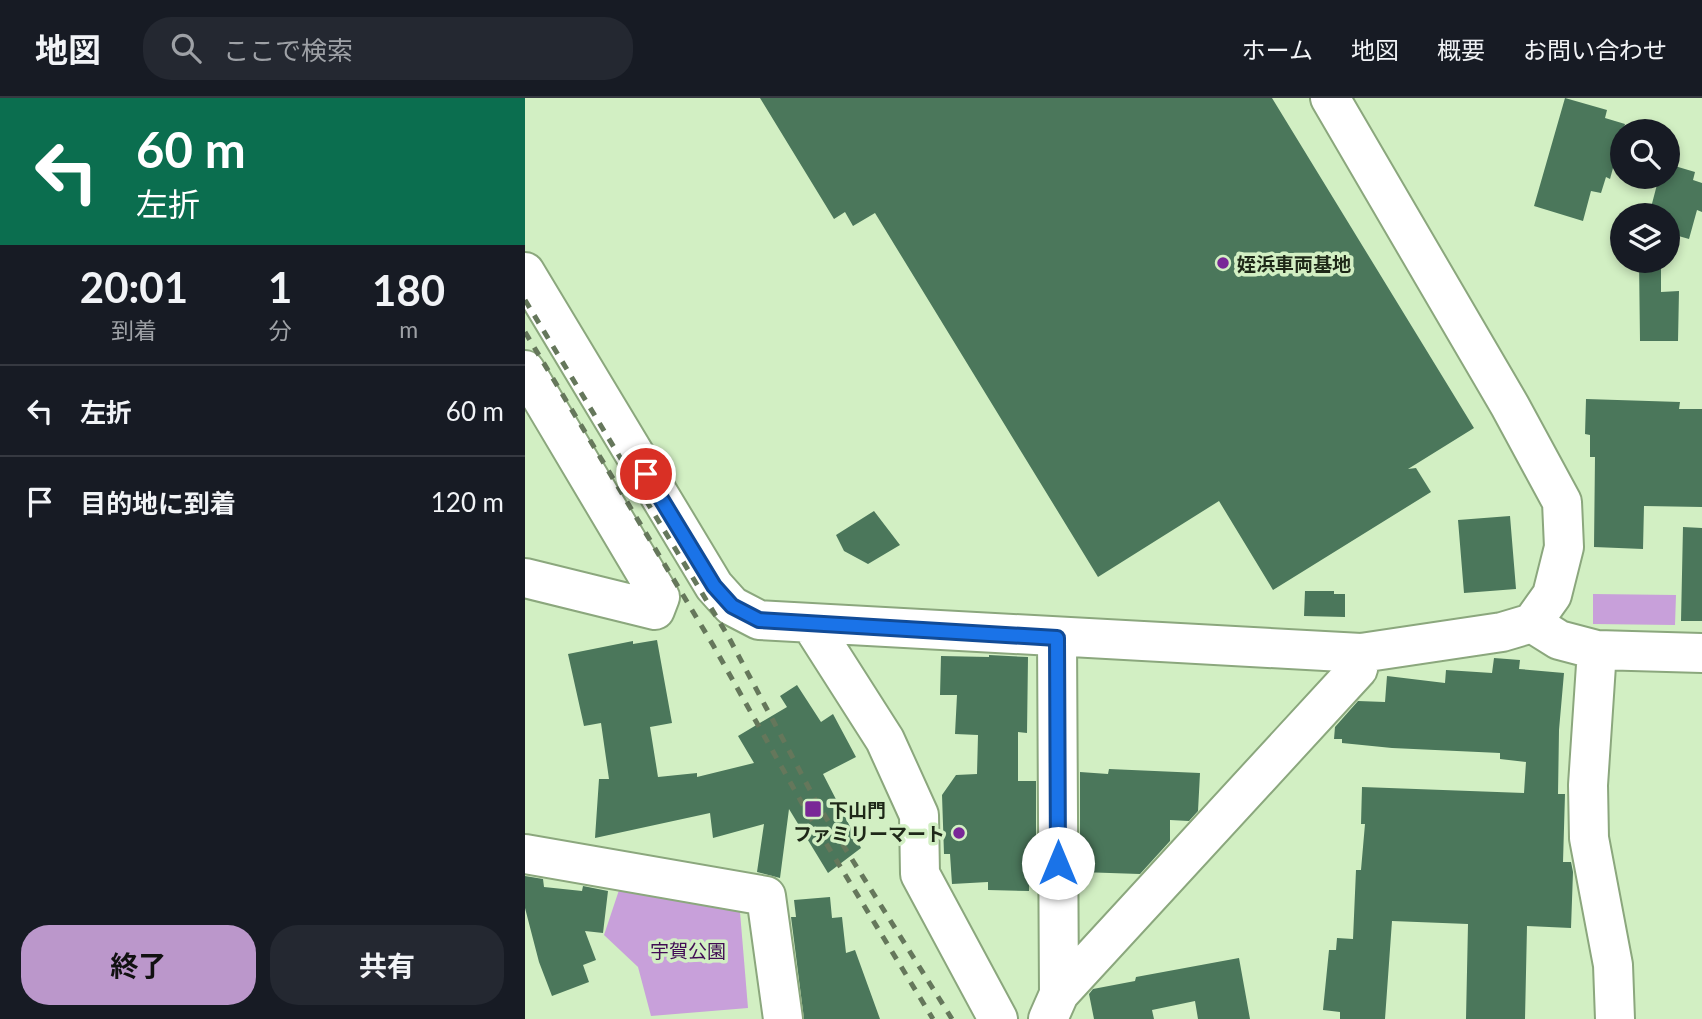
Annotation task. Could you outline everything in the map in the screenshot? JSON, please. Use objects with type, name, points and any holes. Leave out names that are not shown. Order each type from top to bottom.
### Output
[{"type":"street","points":[[525,272],[714,586],[732,606],[759,620],[1361,653],[1502,632],[1532,623],[1552,595],[1564,547],[1562,502],[1510,406],[1330,98]]},
{"type":"street","points":[[525,370],[660,597],[655,610],[525,578]]},
{"type":"street","points":[[1532,623],[1559,639],[1597,650],[1702,653]]},
{"type":"street","points":[[811,624],[885,740],[919,816],[920,874],[998,1019]]},
{"type":"street","points":[[1054,1006],[1057,638]]},
{"type":"street","points":[[1597,650],[1588,785],[1589,838],[1613,965],[1615,1019]]},
{"type":"street","points":[[1054,1006],[1358,668],[1361,653]]},
{"type":"street","points":[[527,855],[766,896],[783,1019]]},
{"type":"green space","points":[[1593,594],[1676,595],[1675,625],[1593,624]]},
{"type":"green space","name":"宇賀公園","points":[[620,887],[739,900],[748,1008],[651,1016],[638,967],[604,935]]},
{"type":"building","name":"姪浜車両基地","points":[[760,98],[1272,98],[1474,428],[1408,469],[1416,468],[1431,492],[1273,590],[1219,501],[1098,577],[875,213],[853,226],[845,212],[834,219]]},
{"type":"building","points":[[1565,98],[1607,110],[1605,118],[1610,120],[1610,179],[1606,177],[1601,193],[1591,191],[1583,221],[1534,206]]},
{"type":"building","points":[[1680,168],[1695,172],[1693,180],[1702,183],[1702,212],[1697,210],[1689,239],[1680,236],[1680,203],[1652,203],[1656,189],[1680,189]]},
{"type":"building","points":[[1639,273],[1661,273],[1661,292],[1679,291],[1678,341],[1640,341]]},
{"type":"building","points":[[1586,399],[1680,402],[1679,409],[1702,409],[1702,507],[1644,506],[1643,549],[1594,547],[1595,457],[1590,457],[1590,435],[1585,434]]},
{"type":"building","points":[[874,511],[900,545],[868,564],[844,551],[836,535]]},
{"type":"building","points":[[1510,516],[1516,589],[1464,593],[1458,520]]},
{"type":"building","points":[[1683,527],[1702,528],[1702,621],[1681,621]]},
{"type":"building","points":[[1305,591],[1334,591],[1334,594],[1345,594],[1345,617],[1304,616]]},
{"type":"building","points":[[657,640],[672,723],[650,727],[658,777],[697,773],[697,777],[754,763],[738,736],[787,707],[780,696],[797,685],[821,722],[833,714],[856,757],[823,774],[861,848],[828,873],[789,809],[780,878],[757,872],[764,824],[713,838],[710,813],[595,838],[599,779],[609,779],[601,723],[584,726],[568,654],[633,641],[633,644]]},
{"type":"building","points":[[941,656],[1028,657],[1027,733],[1018,732],[1018,781],[1036,781],[1036,849],[1030,850],[1029,891],[988,890],[988,882],[952,884],[950,854],[944,854],[942,795],[956,775],[977,774],[978,735],[955,734],[957,695],[940,695]]},
{"type":"building","points":[[1494,658],[1520,660],[1519,669],[1564,673],[1559,730],[1558,794],[1565,794],[1563,862],[1571,862],[1573,872],[1571,928],[1527,926],[1525,1019],[1466,1019],[1468,924],[1392,921],[1385,1019],[1340,1019],[1340,1012],[1323,1010],[1329,950],[1336,950],[1337,938],[1353,939],[1356,870],[1361,870],[1365,824],[1361,824],[1362,787],[1524,793],[1526,762],[1500,759],[1500,753],[1342,743],[1342,739],[1334,739],[1335,727],[1358,701],[1385,702],[1387,676],[1445,683],[1446,670],[1492,673]]},
{"type":"building","points":[[1109,769],[1200,773],[1198,811],[1189,821],[1170,820],[1170,841],[1140,874],[1080,872],[1080,772],[1108,774]]},
{"type":"building","points":[[525,876],[543,879],[544,887],[582,891],[583,886],[608,891],[603,933],[585,931],[596,960],[583,965],[589,982],[552,996],[539,962],[525,908]]},
{"type":"building","points":[[830,897],[832,918],[842,917],[846,953],[855,950],[880,1019],[804,1019],[791,917],[796,917],[794,900]]},
{"type":"building","points":[[1239,958],[1250,1019],[1198,1019],[1195,1001],[1152,1010],[1154,1019],[1094,1019],[1089,994],[1093,989],[1135,981],[1136,977]]},
{"type":"railway","points":[[525,300],[728,636],[818,805],[952,1019]]},
{"type":"railway","points":[[525,332],[713,645],[807,812],[933,1019]]},
{"type":"place","name":"姪浜車両基地","points":[[1223,263]]},
{"type":"place","name":"下山門","points":[[813,809]]},
{"type":"place","name":"ファミリーマート","points":[[959,833]]},
{"type":"route","points":[[646,474],[714,586],[732,606],[759,620],[1057,638],[1058,863]]}]
